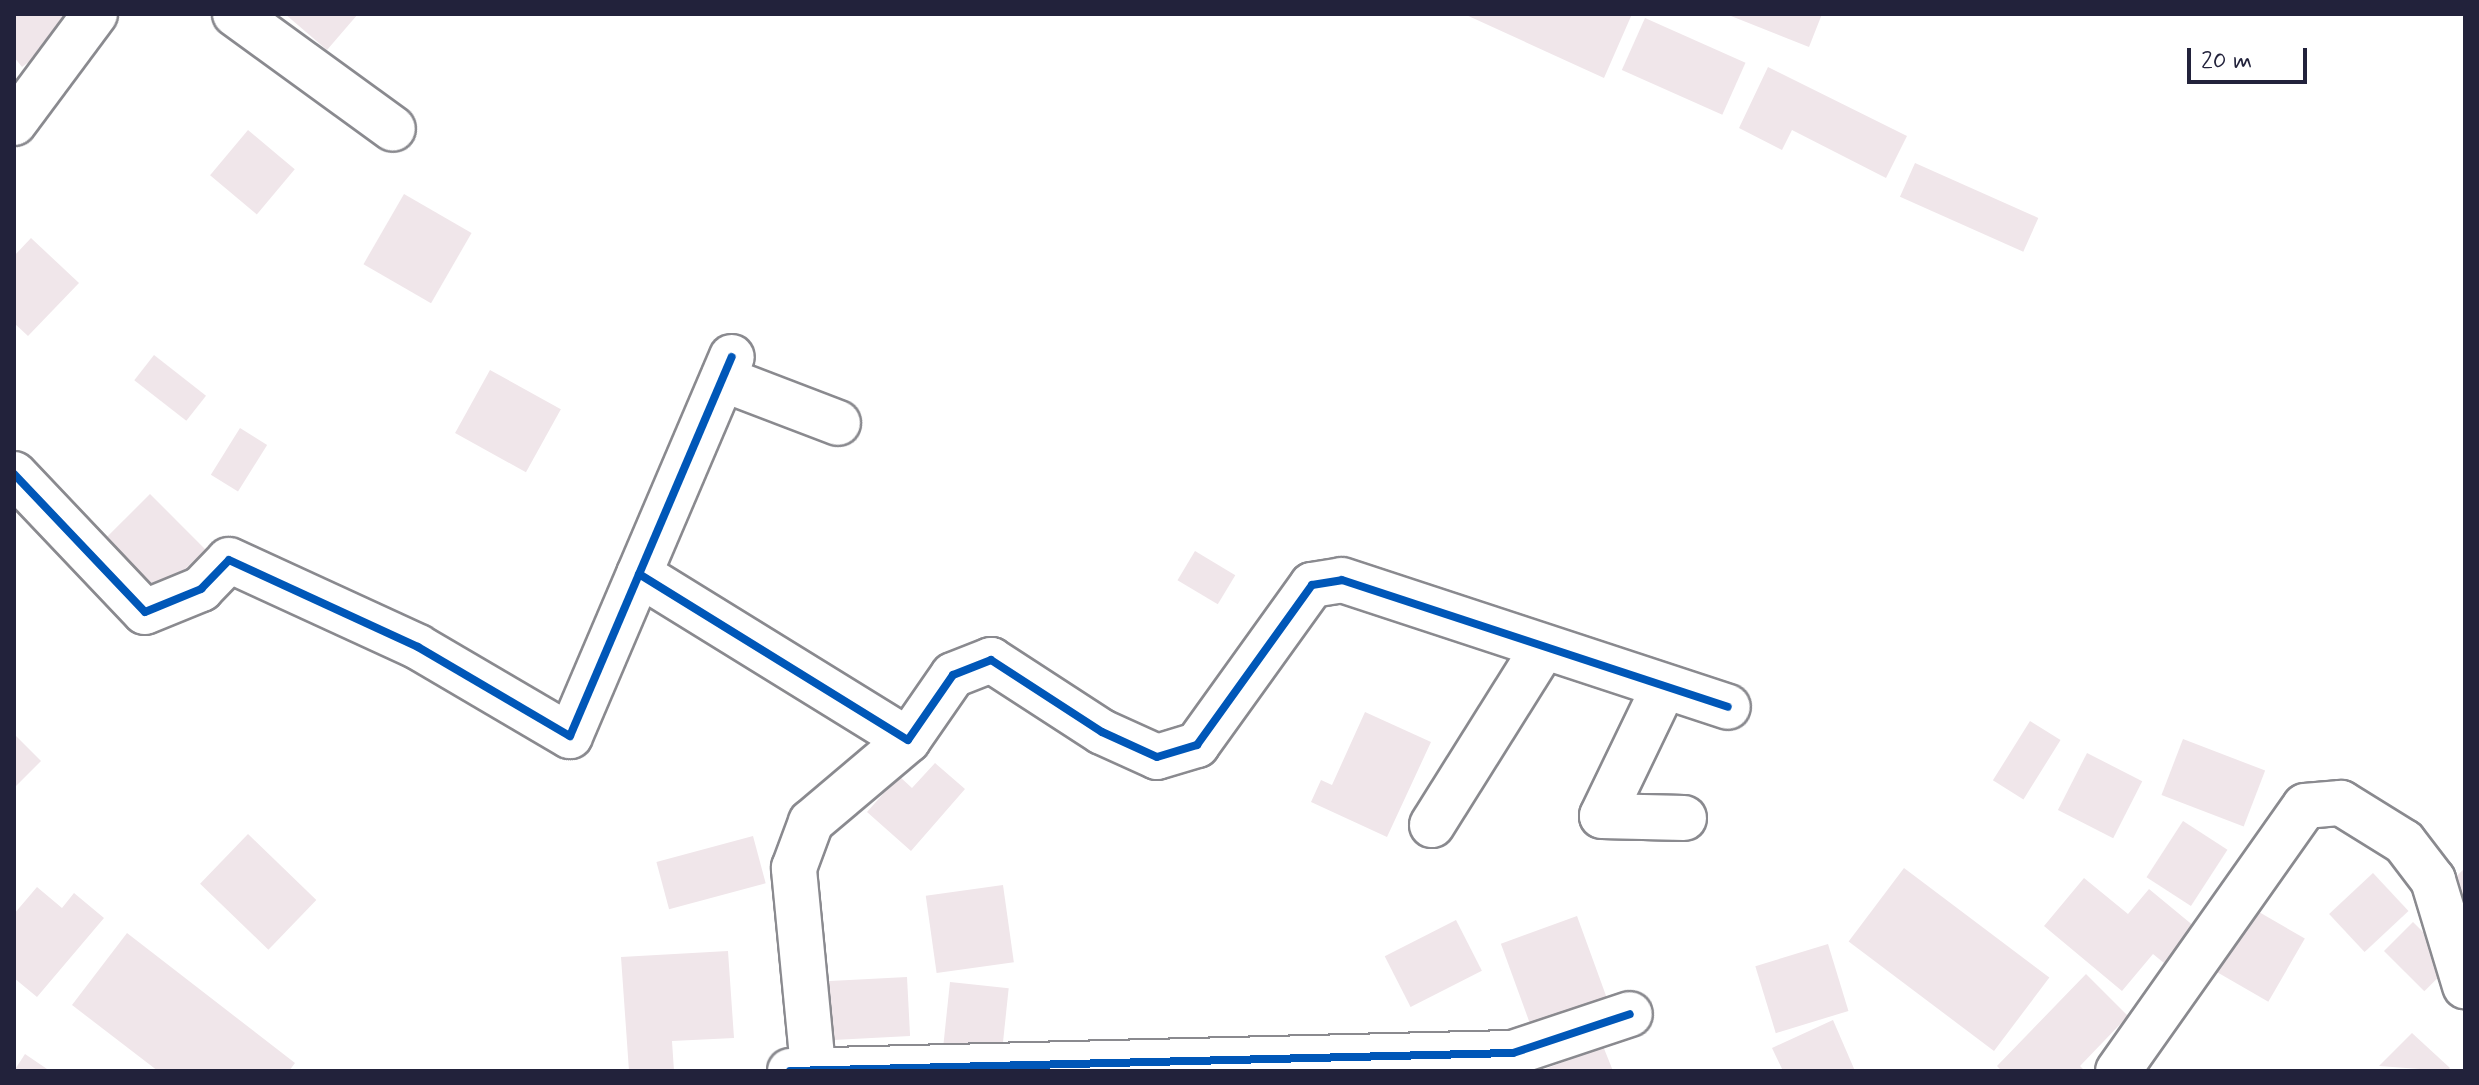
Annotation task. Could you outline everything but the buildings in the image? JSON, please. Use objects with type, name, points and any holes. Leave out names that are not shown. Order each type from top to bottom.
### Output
[{"type":"street","points":[[14,123],[95,14]]},
{"type":"street","points":[[235,14],[393,129]]},
{"type":"street","points":[[14,474],[145,612],[201,589],[229,560],[418,647],[570,736],[727,368],[838,423]]},
{"type":"street","points":[[639,574],[908,740]]},
{"type":"street","points":[[1630,1014],[1516,1062],[802,1069],[794,868],[811,822],[908,740],[953,675],[991,660],[1102,732],[1157,757],[1197,745],[1312,585],[1342,580],[1728,707]]},
{"type":"street","points":[[1432,825],[1543,648]]},
{"type":"street","points":[[1664,687],[1602,816],[1684,818]]},
{"type":"street","points":[[2118,1071],[2305,806],[2341,803],[2404,842],[2433,880],[2465,986]]},
{"type":"cycle path","points":[[14,474],[145,612],[201,589],[229,560],[418,647],[570,736],[732,357]]},
{"type":"cycle path","points":[[639,574],[908,740],[953,675],[991,660],[1102,732],[1157,757],[1197,745],[1312,585],[1342,580],[1728,707]]},
{"type":"cycle path","points":[[790,1071],[1513,1053],[1630,1014]]}]
